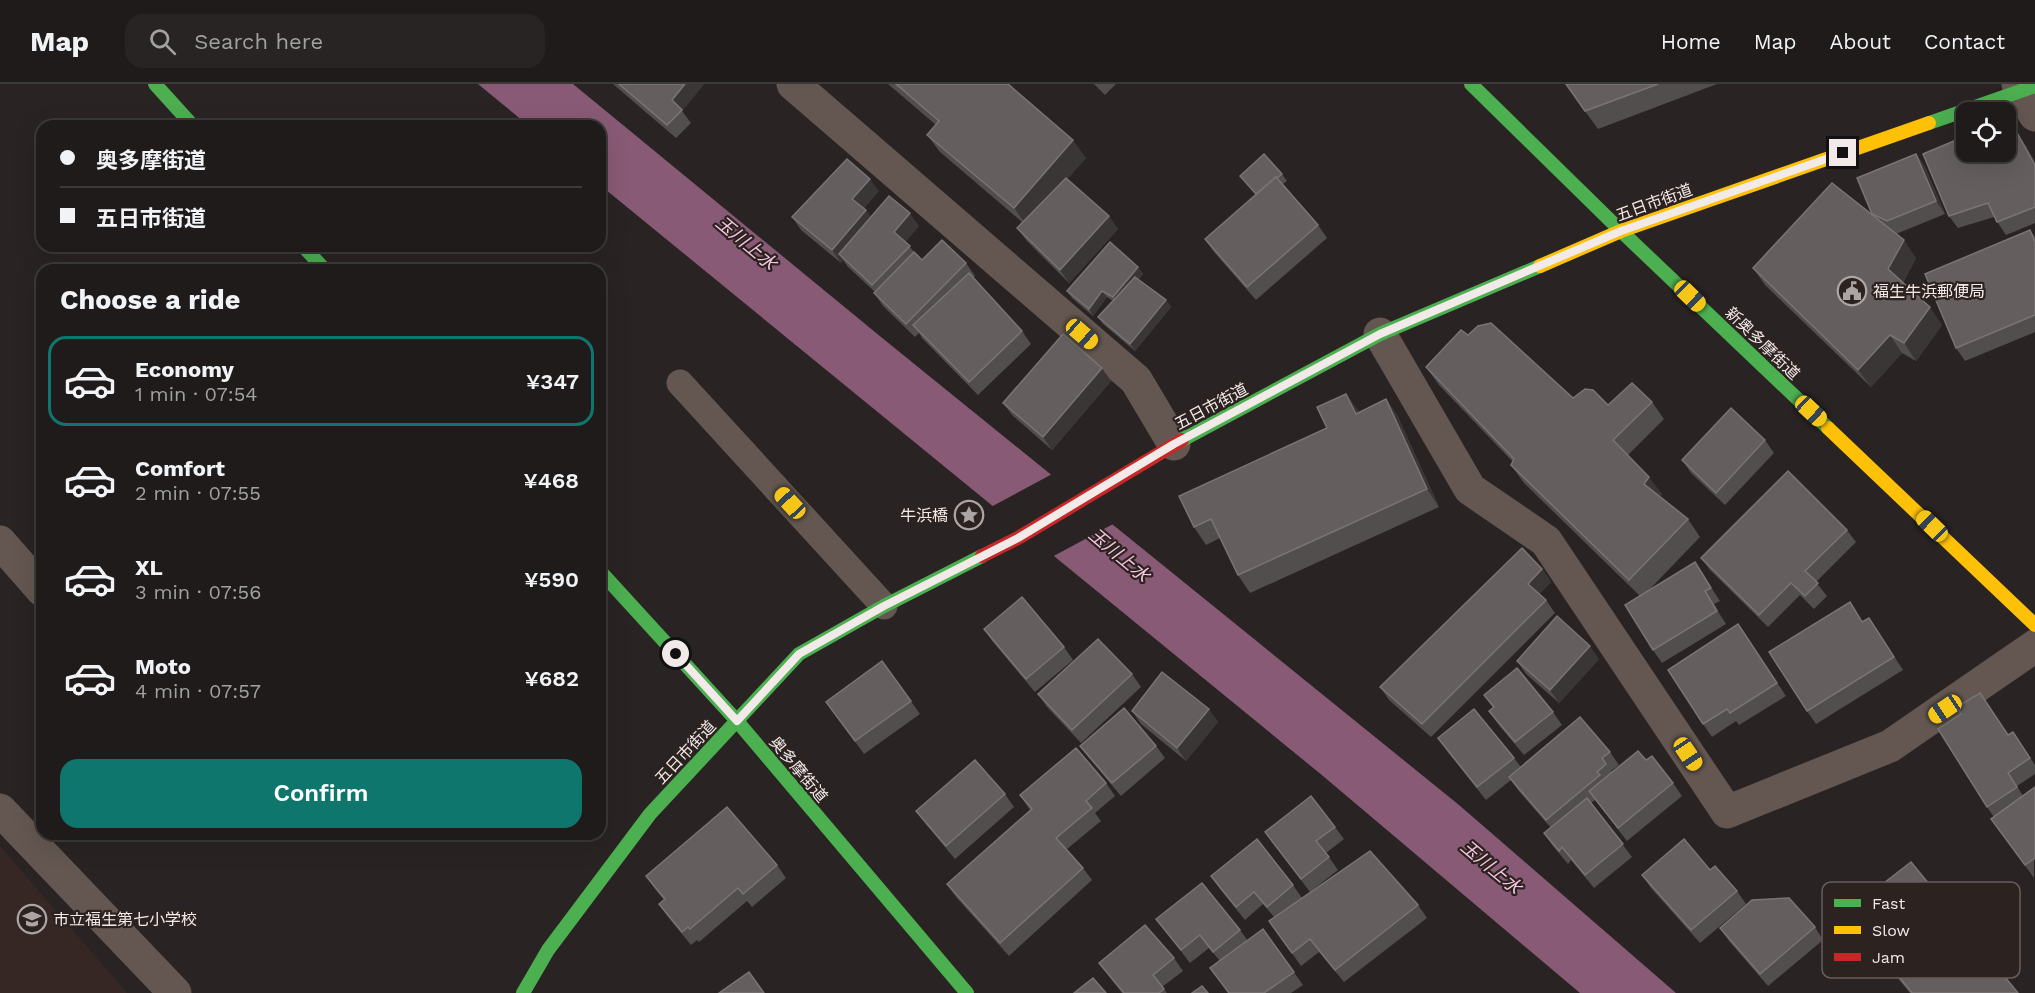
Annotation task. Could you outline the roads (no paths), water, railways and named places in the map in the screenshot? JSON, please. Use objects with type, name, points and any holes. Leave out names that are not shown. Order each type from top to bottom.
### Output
[{"type":"main road","points":[[155,84],[188,120]]},
{"type":"main road","name":"新奥多摩街道","points":[[1471,84],[1621,231],[2035,625]]},
{"type":"main road","name":"五日市街道","points":[[523,993],[548,950],[650,814],[799,654],[884,606],[1018,538],[1174,444],[1380,334],[1621,231],[2027,94]]},
{"type":"main road","points":[[308,252],[320,264]]},
{"type":"main road","name":"奥多摩街道","points":[[606,578],[737,721],[967,993]]},
{"type":"street","points":[[793,84],[1136,380],[1174,444]]},
{"type":"street","points":[[1380,334],[1470,489],[1546,541],[1727,812],[1890,746],[2035,646]]},
{"type":"street","points":[[0,542],[36,583]]},
{"type":"street","points":[[0,810],[175,993]]},
{"type":"lane","points":[[680,383],[884,606]]},
{"type":"water","name":"玉川上水","points":[[478,84],[573,84],[881,337],[1459,805],[1676,993],[1580,993],[1323,776],[606,190],[606,120],[522,120]]},
{"type":"place","name":"福生牛浜郵便局","points":[[1852,291]]},
{"type":"place","name":"牛浜橋","points":[[969,515]]},
{"type":"place","name":"市立福生第七小学校","points":[[32,919]]}]
